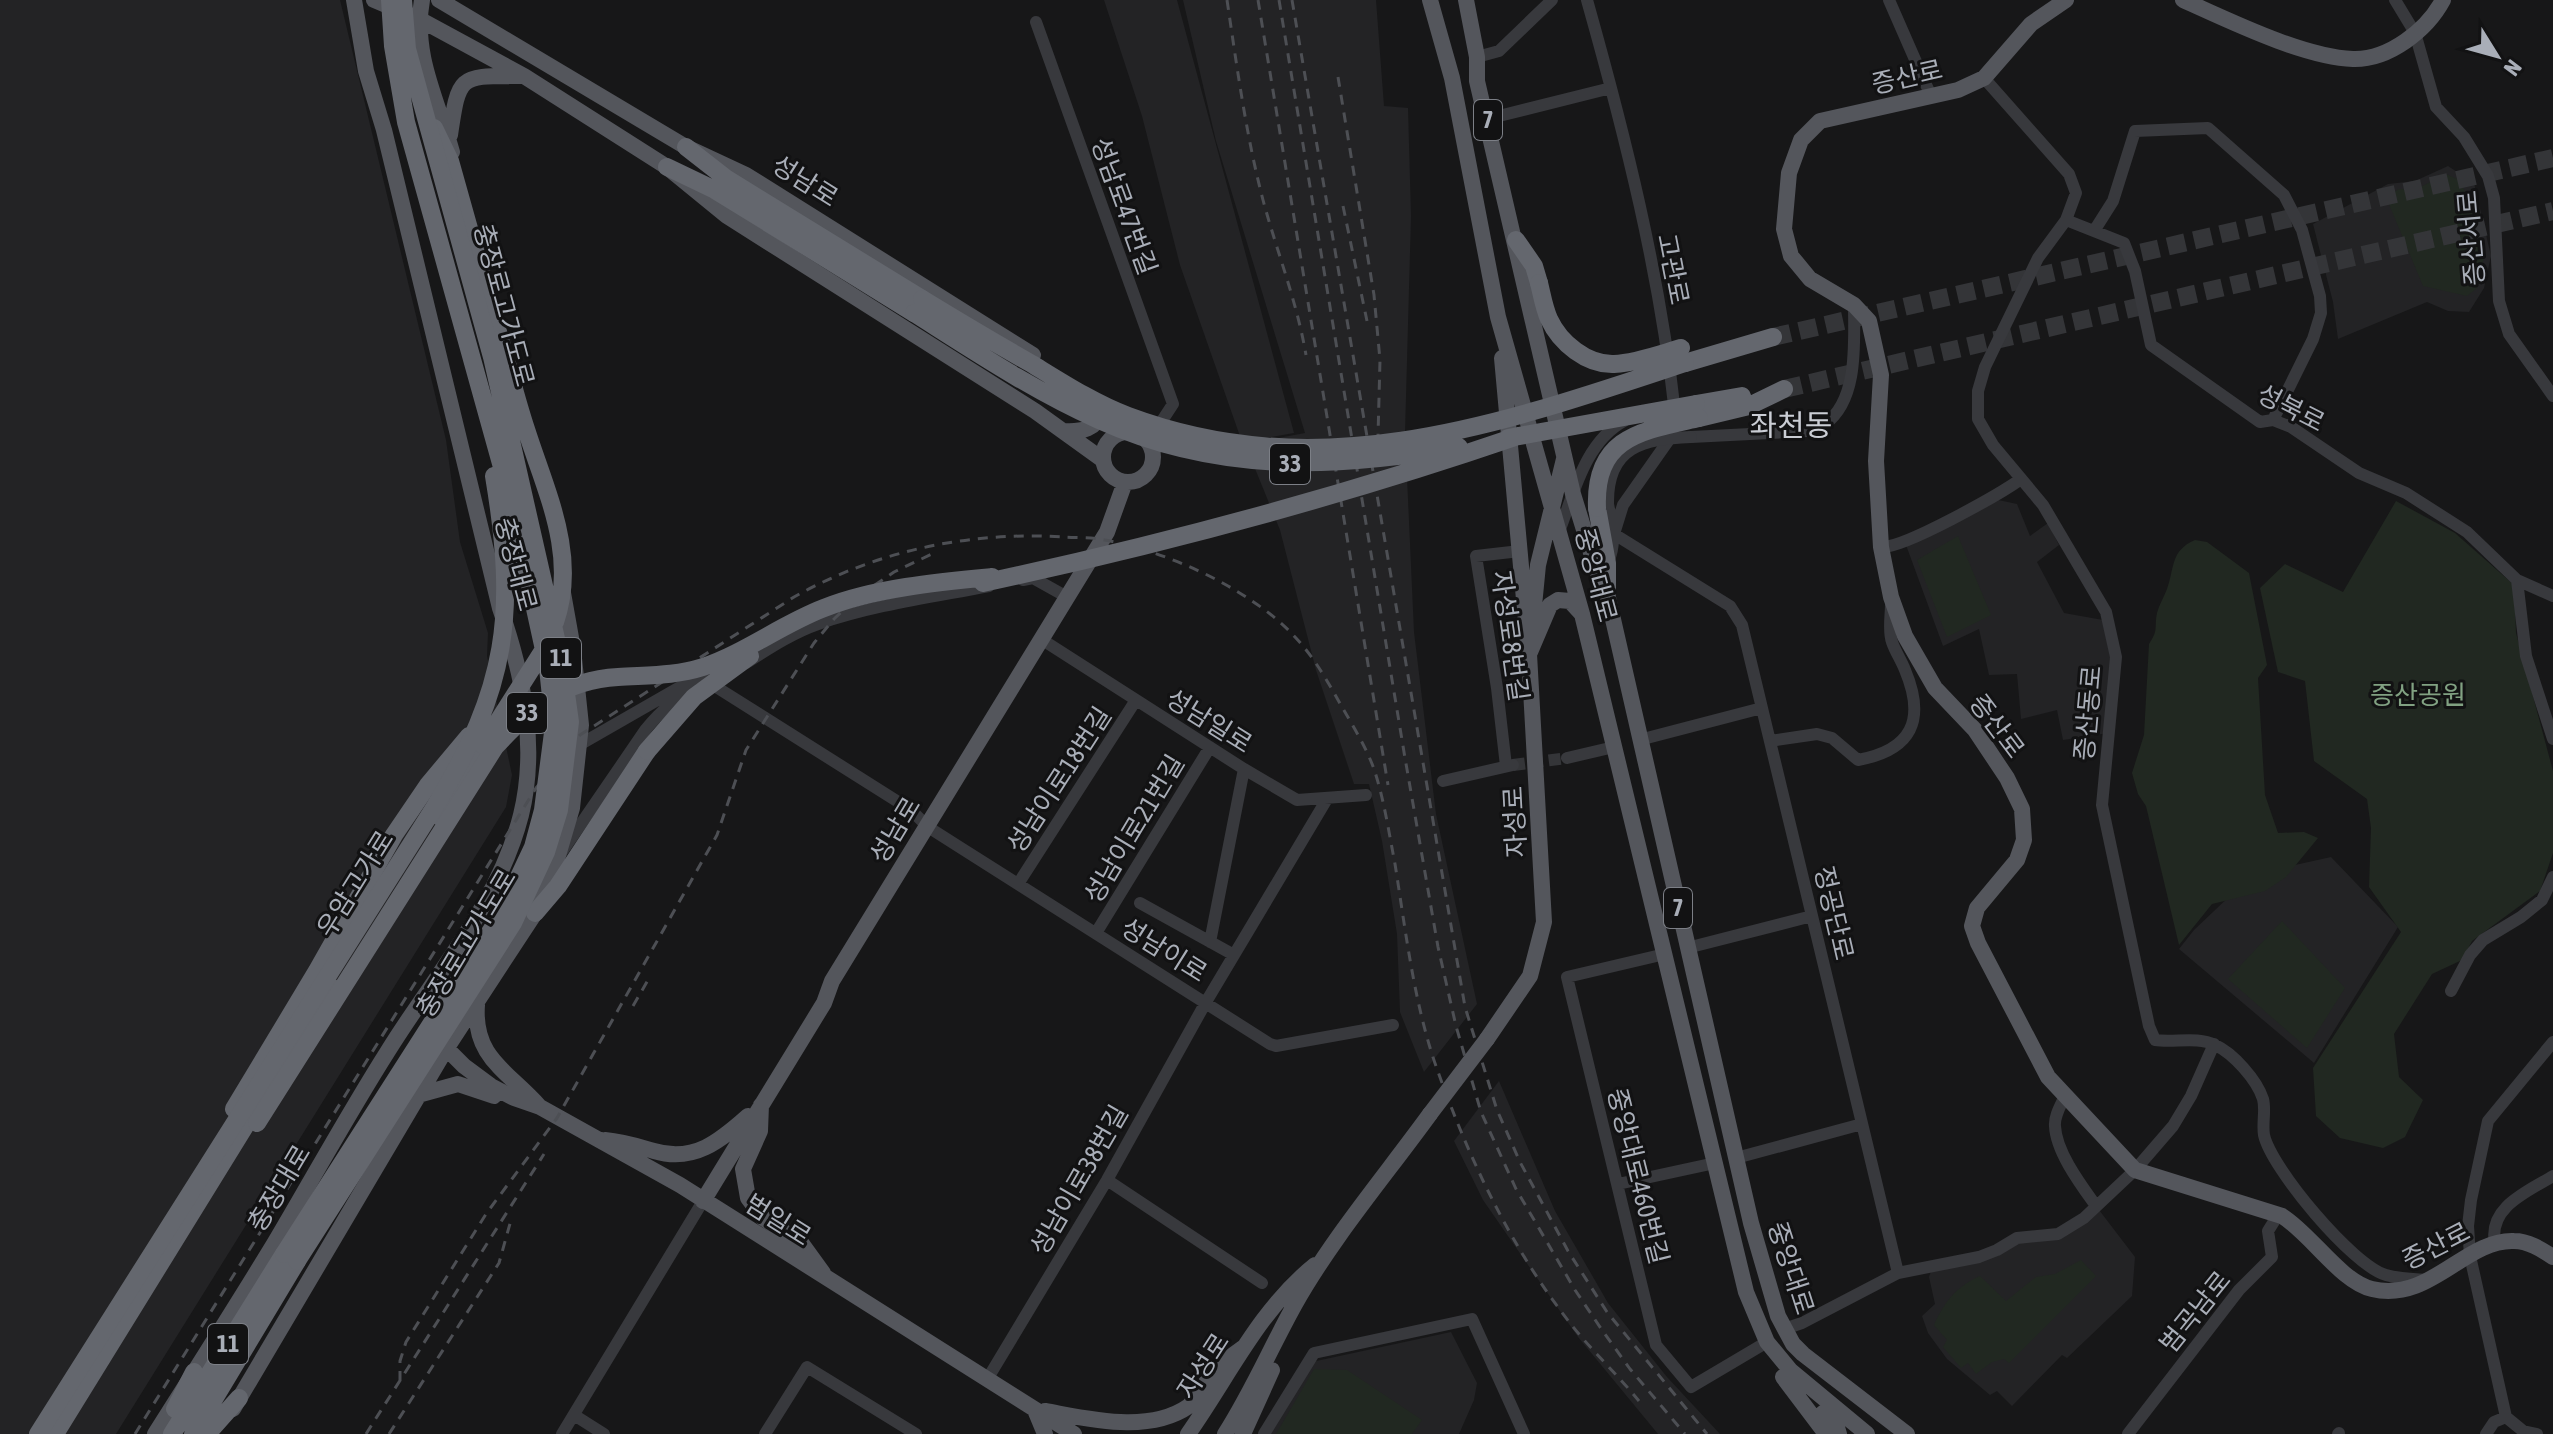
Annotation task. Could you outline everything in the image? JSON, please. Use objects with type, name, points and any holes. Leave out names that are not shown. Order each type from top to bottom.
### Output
[{"type":"highway","name":"충장로고가도로","points":[[377,0],[382,49],[406,122]]},
{"type":"highway","name":"충장로고가도로","points":[[193,1434],[290,1258],[501,915],[533,847],[543,810],[554,725],[548,668],[512,503],[406,122],[393,46],[390,0]]},
{"type":"highway","name":"충장로고가도로","points":[[172,1434],[513,923],[532,888],[559,810],[570,722],[562,665],[495,371],[407,49],[403,0]]},
{"type":"highway","name":"우암고가로","points":[[38,1434],[535,664],[559,612],[564,576],[563,551],[556,519],[525,427],[450,161],[421,100]]},
{"type":"highway","name":"성남로","points":[[686,147],[727,179],[918,306]]},
{"type":"highway","name":"33","points":[[667,167],[715,190],[918,306],[1078,392],[1116,410],[1174,430],[1217,440],[1261,446],[1342,449],[1393,443],[1487,424],[1571,401],[1683,356],[1766,339]]},
{"type":"highway","points":[[1516,240],[1534,266],[1549,318],[1558,335],[1587,358],[1614,364],[1683,356]]},
{"type":"highway","name":"우암고가로","points":[[55,1434],[206,1178],[446,788],[469,746],[491,695],[502,645],[505,613],[503,532],[489,447],[454,301]]},
{"type":"highway","name":"33","points":[[918,306],[976,352],[1099,420],[1182,448],[1272,463],[1363,461],[1697,411],[1784,389]]},
{"type":"highway","points":[[1607,593],[1603,506],[1596,484],[1626,439],[1697,411]]},
{"type":"highway","points":[[535,913],[558,886],[647,751],[694,697],[754,653],[798,630],[848,611],[1022,575],[1169,540],[1421,469],[1518,436]]},
{"type":"highway","name":"33","points":[[206,1178],[257,1123],[495,747],[537,704],[560,691],[600,678],[659,676],[706,666],[827,606],[940,582],[1022,575]]},
{"type":"highway","points":[[206,1178],[233,1109],[410,810],[467,740],[489,703],[500,646],[500,608]]},
{"type":"highway","points":[[163,1434],[194,1372]]},
{"type":"highway","points":[[207,1434],[239,1398]]},
{"type":"main road","name":"충장대로","points":[[155,1434],[274,1244],[388,1050],[474,923],[501,869],[521,813],[529,754],[516,651],[500,608],[384,130],[366,71],[354,0]]},
{"type":"main road","name":"33","points":[[377,0],[419,19],[524,76],[667,167]]},
{"type":"main road","name":"충장대로","points":[[217,1434],[446,1049],[535,913],[557,859],[572,808],[581,711],[573,649],[532,432],[449,140],[423,66],[419,19],[422,0]]},
{"type":"main road","name":"성남로","points":[[439,0],[686,147],[759,182],[1052,367],[1104,407],[1127,432]]},
{"type":"main road","points":[[461,0],[473,19]]},
{"type":"main road","name":"중앙대로","points":[[1430,0],[1452,78],[1498,317],[1572,573],[1746,1292],[1749,1325],[1762,1344],[1791,1371],[1867,1434]]},
{"type":"main road","name":"중앙대로","points":[[1466,0],[1477,57],[1477,81],[1516,240],[1535,338],[1573,494],[1596,569],[1607,593],[1643,739],[1661,835],[1762,1263],[1784,1329],[1803,1354],[1907,1434]]},
{"type":"main road","name":"증산로","points":[[2066,0],[2031,24],[1984,78],[1958,90],[1820,121],[1801,140],[1789,173],[1784,229],[1791,256],[1810,279],[1854,305],[1869,321],[1881,375],[1876,461],[1881,547],[1891,597],[1905,636],[1935,688],[1975,730],[2007,778],[2022,809],[2024,840],[2017,860],[1977,908],[1972,926],[1996,982],[2048,1077],[2135,1170],[2278,1215],[2298,1226],[2352,1281],[2372,1289],[2401,1290],[2430,1280],[2495,1243],[2516,1240],[2537,1247],[2553,1257]]},
{"type":"main road","points":[[2183,0],[2324,56],[2357,59],[2393,49],[2437,12],[2443,0]]},
{"type":"main road","points":[[449,140],[456,94],[465,82],[478,76],[524,76]]},
{"type":"main road","points":[[667,167],[727,216],[1063,431],[1103,460],[1110,475],[1125,482],[1140,479],[1151,466],[1153,458],[1148,442],[1135,433],[1127,432],[1106,444],[1103,460]]},
{"type":"main road","name":"자성로","points":[[1225,1434],[1295,1303],[1530,976],[1544,922],[1529,654],[1529,588],[1520,551],[1498,317]]},
{"type":"main road","points":[[1063,431],[1090,429],[1104,407]]},
{"type":"main road","points":[[1529,588],[1538,565],[1564,457]]},
{"type":"main road","name":"성남로","points":[[703,1201],[824,1003],[832,981],[1107,532],[1125,482]]},
{"type":"main road","points":[[1538,565],[1559,532],[1572,532],[1586,539]]},
{"type":"main road","points":[[1529,588],[1552,563],[1562,564],[1572,573]]},
{"type":"main road","points":[[1529,654],[1550,605],[1558,600],[1570,601],[1582,614]]},
{"type":"main road","points":[[1627,797],[1630,765],[1636,764],[1661,835]]},
{"type":"main road","points":[[422,1002],[427,1021],[446,1049],[482,1080],[514,1098],[540,1107]]},
{"type":"main road","points":[[477,1002],[475,1027],[482,1045],[493,1061],[521,1085],[540,1107]]},
{"type":"main road","points":[[388,1050],[418,1054],[432,1072]]},
{"type":"main road","points":[[418,1095],[458,1084],[492,1096],[514,1098]]},
{"type":"main road","points":[[599,1140],[633,1143],[670,1155],[700,1151],[722,1139],[761,1104]]},
{"type":"main road","points":[[761,1104],[760,1131],[743,1169],[748,1198],[763,1218],[802,1244],[827,1280]]},
{"type":"main road","name":"범일로","points":[[540,1107],[703,1201],[1074,1434]]},
{"type":"main road","name":"자성로","points":[[1188,1434],[1244,1347],[1289,1286],[1326,1257]]},
{"type":"main road","points":[[1243,1434],[1282,1349],[1295,1303]]},
{"type":"main road","points":[[1762,1344],[1826,1434]]},
{"type":"main road","points":[[1035,1410],[1111,1427],[1149,1425],[1168,1420],[1188,1407],[1216,1369],[1244,1347]]},
{"type":"main road","points":[[1783,1377],[1836,1424],[1839,1434]]},
{"type":"main road","points":[[1035,1410],[1045,1434]]},
{"type":"street","points":[[1477,57],[1499,51],[1552,0]]},
{"type":"street","name":"고관로","points":[[1587,0],[1611,88],[1657,295],[1676,430],[1623,505],[1614,534]]},
{"type":"street","points":[[1889,0],[1931,96]]},
{"type":"street","points":[[2395,0],[2415,33]]},
{"type":"street","name":"성남로47번길","points":[[1036,22],[1173,404],[1148,442]]},
{"type":"street","name":"증산서로","points":[[2415,33],[2436,107],[2464,137],[2488,176],[2494,198],[2499,301],[2509,334],[2553,396]]},
{"type":"street","name":"증산동로","points":[[1984,78],[2069,174],[2076,193],[2066,220],[2038,258],[1985,367],[1978,391],[1978,419],[1993,445],[2043,505],[2106,612],[2116,657],[2102,805],[2149,1026],[2155,1040],[2214,1044]]},
{"type":"street","points":[[1487,119],[1611,88]]},
{"type":"street","points":[[2094,231],[2113,201],[2135,131],[2208,128],[2284,195],[2302,230],[2320,296],[2321,313],[2313,339],[2273,420]]},
{"type":"street","name":"성북로","points":[[2066,220],[2124,243],[2135,271],[2151,345],[2260,422],[2273,420],[2291,427],[2359,473],[2406,493],[2467,532],[2517,580],[2553,596]]},
{"type":"street","points":[[1607,563],[1614,550],[1614,534],[1603,506],[1615,468],[1632,448],[1654,439],[1807,431],[1825,425],[1847,390],[1854,349],[1854,305]]},
{"type":"street","points":[[1559,532],[1590,454],[1612,428],[1673,396]]},
{"type":"street","points":[[1881,547],[1890,548],[1928,531],[1964,510],[1998,496],[2021,479]]},
{"type":"street","name":"정공단로","points":[[1614,534],[1730,606],[1742,625],[1898,1273]]},
{"type":"street","name":"자성로8번길","points":[[1443,781],[1509,765],[1476,556],[1520,551]]},
{"type":"street","points":[[579,745],[766,637],[849,604],[1058,563],[1081,575]]},
{"type":"street","points":[[557,859],[661,711],[676,700],[713,685],[771,647],[815,625],[866,610],[1033,578],[1067,597]]},
{"type":"street","points":[[2517,580],[2526,656],[2553,739]]},
{"type":"street","points":[[1770,741],[1817,734],[1832,738],[1858,760],[1880,755],[1909,734],[1914,724],[1915,706],[1905,671],[1890,639],[1891,597]]},
{"type":"street","name":"성남일로","points":[[1041,639],[1297,800],[1366,795]]},
{"type":"street","name":"성남이로","points":[[713,685],[911,810],[928,827],[1276,1046],[1393,1025]]},
{"type":"street","name":"성남이로18번길","points":[[1018,884],[1136,700]]},
{"type":"street","points":[[1643,739],[1762,708]]},
{"type":"street","name":"성남이로21번길","points":[[1096,933],[1210,747]]},
{"type":"street","points":[[1567,758],[1614,747]]},
{"type":"street","points":[[1210,942],[1244,769]]},
{"type":"street","name":"성남이로38번길","points":[[988,1378],[1107,1180],[1206,1002],[1327,799]]},
{"type":"street","points":[[2451,991],[2470,955],[2483,940],[2542,900],[2553,877]]},
{"type":"street","points":[[1140,903],[1234,955]]},
{"type":"street","points":[[1687,948],[1812,916]]},
{"type":"street","name":"중앙대로460번길","points":[[1665,954],[1567,977],[1656,1345],[1691,1387],[1762,1344]]},
{"type":"street","points":[[2537,1434],[2523,1431],[2506,1417],[2470,1256],[2468,1226],[2488,1121],[2553,1042]]},
{"type":"street","points":[[1784,1329],[1802,1323],[1898,1273],[1979,1257],[2017,1238],[2058,1234],[2084,1218],[2135,1170],[2173,1126],[2191,1096],[2214,1044],[2226,1052],[2253,1081],[2263,1100],[2264,1135],[2274,1158],[2333,1237],[2383,1275],[2430,1280]]},
{"type":"street","points":[[2065,1096],[2054,1127],[2068,1166],[2096,1206]]},
{"type":"street","points":[[1736,1158],[1862,1124]]},
{"type":"street","points":[[1618,1184],[1715,1163]]},
{"type":"street","points":[[2495,1243],[2493,1229],[2499,1213],[2518,1197],[2553,1176]]},
{"type":"street","points":[[1107,1180],[1262,1283]]},
{"type":"street","points":[[562,1434],[703,1201]]},
{"type":"street","name":"범곡남로","points":[[2128,1434],[2239,1290],[2272,1257],[2268,1231],[2278,1215]]},
{"type":"street","points":[[1264,1434],[1314,1353],[1472,1319],[1524,1434]]},
{"type":"street","points":[[765,1434],[807,1367],[916,1434]]},
{"type":"street","points":[[574,1415],[604,1434]]},
{"type":"street","points":[[2486,1434],[2494,1422],[2506,1417]]},
{"type":"street","points":[[2546,1434],[2553,1434]]},
{"type":"shaded area","points":[[0,0],[340,0],[446,440],[460,542],[488,633],[487,656],[512,775],[506,807],[116,1434],[0,1434]]},
{"type":"shaded area","points":[[1104,0],[1177,0],[1294,433],[1242,442],[1180,265],[1142,116]]},
{"type":"shaded area","points":[[1183,0],[1376,0],[1384,106],[1408,108],[1411,216],[1405,433],[1414,632],[1436,814],[1477,1004],[1424,1072],[1400,1012],[1397,934],[1369,784],[1354,784],[1316,670],[1280,530],[1245,444],[1305,433],[1216,141]]},
{"type":"shaded area","points":[[2448,166],[2474,183],[2491,256],[2484,288],[2469,312],[2448,311],[2427,302],[2338,339],[2333,302],[2313,224],[2388,184],[2415,181]]},
{"type":"shaded area","points":[[1989,498],[2017,504],[2030,536],[2048,523],[2059,545],[2037,562],[2064,613],[2103,620],[2113,660],[2108,733],[2063,740],[2057,710],[2021,719],[2017,674],[1989,675],[1979,629],[1943,646],[1906,545]]},
{"type":"shaded area","points":[[2331,857],[2398,927],[2314,1063],[2179,949],[2234,892],[2286,867]]},
{"type":"shaded area","points":[[1499,1081],[1555,1211],[1608,1303],[1667,1377],[1720,1434],[1658,1434],[1578,1337],[1483,1200],[1454,1141]]},
{"type":"shaded area","points":[[2096,1206],[2135,1257],[2132,1296],[2067,1358],[2062,1355],[2012,1406],[1997,1391],[1990,1395],[1947,1359],[1928,1333],[1922,1316],[1935,1304],[1929,1277],[1933,1266],[1979,1257],[2017,1238],[2058,1234]]},
{"type":"shaded area","points":[[1451,1332],[1477,1383],[1474,1400],[1459,1434],[1264,1434],[1307,1363]]},
{"type":"green space","points":[[2446,174],[2457,179],[2467,194],[2484,257],[2477,288],[2467,296],[2423,286],[2386,197],[2399,189],[2415,190]]},
{"type":"green space","name":"증산공원","points":[[2396,501],[2455,533],[2514,585],[2516,633],[2553,771],[2553,853],[2540,891],[2472,941],[2462,960],[2432,974],[2394,1034],[2399,1077],[2423,1100],[2405,1137],[2383,1148],[2340,1138],[2316,1116],[2313,1068],[2401,932],[2369,887],[2371,828],[2367,799],[2314,761],[2305,681],[2278,672],[2260,588],[2285,564],[2343,592]]},
{"type":"green space","points":[[1958,536],[1991,615],[1947,637],[1917,560]]},
{"type":"green space","points":[[2195,540],[2207,542],[2249,573],[2267,665],[2258,678],[2265,795],[2278,833],[2304,832],[2318,838],[2286,877],[2265,891],[2212,904],[2179,945],[2146,806],[2138,794],[2132,773],[2144,735],[2149,644],[2155,632],[2157,613],[2177,555]]},
{"type":"green space","points":[[2282,921],[2345,988],[2307,1048],[2228,979]]},
{"type":"green space","points":[[2081,1260],[2096,1276],[2009,1363],[2004,1359],[1992,1362],[1976,1374],[1968,1363],[1961,1368],[1943,1347],[1947,1340],[1934,1325],[1942,1309],[1964,1285],[1980,1276],[2006,1301],[2036,1277],[2055,1274]]},
{"type":"green space","points":[[1314,1369],[1347,1370],[1422,1420],[1412,1434],[1276,1434]]},
{"type":"tunnel","points":[[1773,337],[2553,158]]},
{"type":"tunnel","points":[[1784,389],[2553,211]]},
{"type":"tunnel","points":[[1513,765],[1567,758]]},
{"type":"railway","points":[[1227,0],[1257,175],[1306,355]]},
{"type":"railway","points":[[1258,0],[1388,785]]},
{"type":"railway","points":[[1279,0],[1405,758],[1438,947],[1456,1026],[1481,1112],[1516,1189],[1602,1330],[1630,1369],[1685,1434]]},
{"type":"railway","points":[[1292,0],[1465,1007],[1497,1110],[1520,1162],[1568,1251],[1607,1312],[1707,1434]]},
{"type":"railway","points":[[1338,77],[1374,295],[1380,360],[1378,436],[1381,458]]},
{"type":"railway","points":[[1343,206],[1367,321]]},
{"type":"railway","points":[[135,1434],[536,788],[580,735],[794,597],[825,581],[857,567],[924,548],[958,541],[1028,536],[1105,540],[1184,564],[1228,586],[1263,609],[1288,629],[1315,661],[1374,769],[1395,864],[1422,1019],[1463,1136],[1493,1202],[1529,1264],[1578,1333],[1639,1401]]},
{"type":"railway","points":[[400,1381],[400,1361],[406,1342],[486,1214],[557,1118],[717,835],[746,750],[814,643],[856,598],[894,572],[934,553]]},
{"type":"railway","points":[[633,1006],[648,980]]},
{"type":"railway","points":[[366,1434],[544,1154]]},
{"type":"railway","points":[[389,1434],[499,1263],[511,1220]]},
{"type":"district","name":"좌천동","points":[[1791,426]]}]
